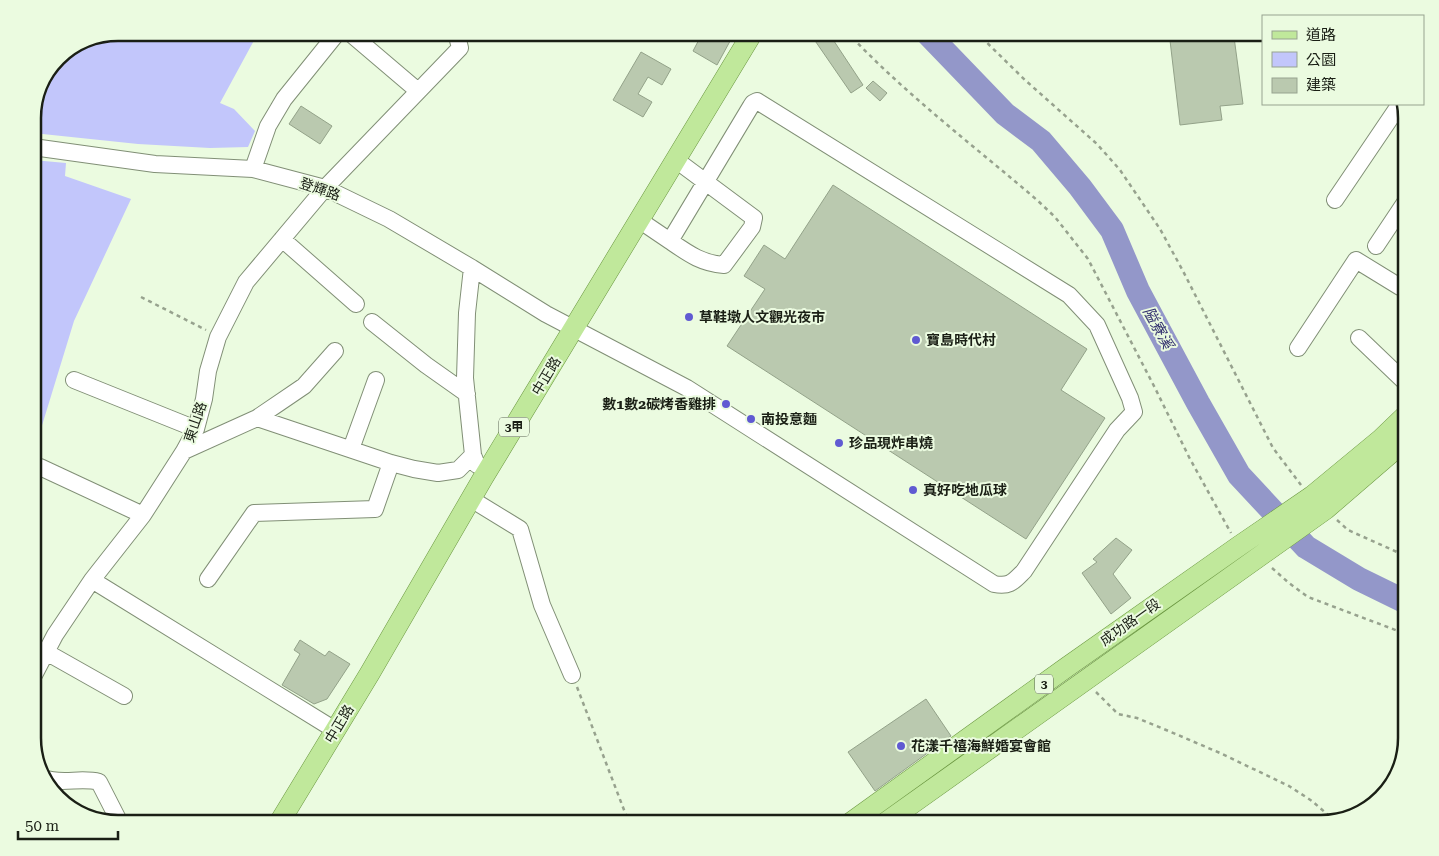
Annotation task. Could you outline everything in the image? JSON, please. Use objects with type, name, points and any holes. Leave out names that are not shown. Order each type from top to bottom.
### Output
[{"type":"main road","name":"中正路","points":[[284,815],[370,674],[483,478],[748,41]]},
{"type":"main road","name":"成功路一段","points":[[898,815],[1260,556],[1319,502],[1398,423]]},
{"type":"main road","name":"成功路一段","points":[[863,815],[1239,546],[1319,502],[1398,446]]},
{"type":"street","points":[[253,169],[268,126],[284,99],[338,41]]},
{"type":"street","points":[[355,41],[418,92]]},
{"type":"street","name":"東山路","points":[[41,662],[55,635],[92,580],[143,515],[196,430],[204,399],[208,371],[218,337],[246,282],[326,188],[460,48],[458,41]]},
{"type":"street","name":"登輝路","points":[[41,148],[155,164],[253,169],[326,188],[389,219],[546,314],[687,388],[994,584],[1010,584],[1024,571],[1117,430],[1134,412],[1130,398],[1097,325],[1068,295],[757,101],[753,102],[704,182]]},
{"type":"street","points":[[1335,200],[1397,109]]},
{"type":"street","points":[[639,220],[691,256],[710,264],[724,265],[752,227],[754,218],[676,160]]},
{"type":"street","points":[[670,241],[704,182]]},
{"type":"street","points":[[1376,246],[1398,214]]},
{"type":"street","points":[[282,239],[356,304]]},
{"type":"street","points":[[1298,348],[1356,260],[1398,286]]},
{"type":"street","points":[[472,268],[467,314],[465,378],[473,455],[483,478]]},
{"type":"street","points":[[372,322],[426,366],[468,394]]},
{"type":"street","points":[[1359,338],[1398,375]]},
{"type":"street","points":[[184,451],[257,418],[304,386],[335,351]]},
{"type":"street","points":[[74,380],[196,430]]},
{"type":"street","points":[[351,449],[376,380]]},
{"type":"street","points":[[257,418],[391,463],[438,473],[458,470],[473,455]]},
{"type":"street","points":[[208,579],[254,513],[375,509],[391,463]]},
{"type":"street","points":[[41,467],[143,515]]},
{"type":"street","points":[[471,499],[520,529],[542,605],[572,675]]},
{"type":"street","points":[[92,580],[335,730]]},
{"type":"street","points":[[46,652],[124,696]]},
{"type":"street","points":[[55,781],[89,780],[99,782],[115,815]]},
{"type":"path","points":[[985,41],[1025,80],[1097,144],[1120,170],[1160,229],[1273,448],[1296,480],[1348,530],[1398,552]]},
{"type":"path","points":[[141,297],[218,337]]},
{"type":"path","points":[[1260,556],[1308,598],[1398,631]]},
{"type":"path","points":[[572,675],[626,815]]},
{"type":"path","points":[[1085,680],[1118,714],[1137,718],[1171,732],[1289,786],[1327,814]]},
{"type":"green space","points":[[254,41],[220,103],[234,109],[255,131],[248,147],[210,148],[138,144],[41,134],[41,114],[49,84],[68,60],[94,45],[109,42]]},
{"type":"green space","points":[[41,161],[66,163],[65,176],[131,199],[74,321],[41,429]]},
{"type":"building","points":[[698,41],[730,41],[717,65],[693,51]]},
{"type":"building","points":[[815,41],[834,41],[863,85],[851,93]]},
{"type":"building","points":[[1170,41],[1235,41],[1243,104],[1220,106],[1222,120],[1180,125]]},
{"type":"building","points":[[641,52],[671,69],[662,85],[648,77],[638,94],[652,102],[643,117],[613,100]]},
{"type":"building","points":[[873,81],[887,93],[880,101],[866,88]]},
{"type":"building","points":[[301,106],[332,126],[320,144],[289,124]]},
{"type":"building","points":[[833,185],[1087,349],[1061,390],[1105,418],[1026,539],[727,346],[765,289],[744,276],[764,245],[785,259]]},
{"type":"building","points":[[1116,538],[1132,550],[1113,574],[1131,598],[1111,614],[1082,573],[1097,562],[1093,559]]},
{"type":"building","points":[[300,640],[325,656],[329,651],[350,664],[327,699],[314,704],[282,685],[300,654],[294,650]]},
{"type":"building","name":"花漾千禧海鮮婚宴會館","points":[[926,699],[951,736],[875,791],[848,752]]},
{"type":"waterway","name":"隘寮溪","points":[[935,41],[1005,114],[1041,141],[1080,187],[1112,230],[1138,291],[1239,475],[1306,547],[1359,579],[1398,598]]},
{"type":"place","name":"草鞋墩人文觀光夜市","points":[[689,317]]},
{"type":"place","name":"寶島時代村","points":[[916,340]]},
{"type":"place","name":"數1數2碳烤香雞排","points":[[726,404]]},
{"type":"place","name":"南投意麵","points":[[751,419]]},
{"type":"place","name":"珍品現炸串燒","points":[[839,443]]},
{"type":"place","name":"真好吃地瓜球","points":[[913,490]]},
{"type":"place","name":"花漾千禧海鮮婚宴會館","points":[[901,746]]}]
